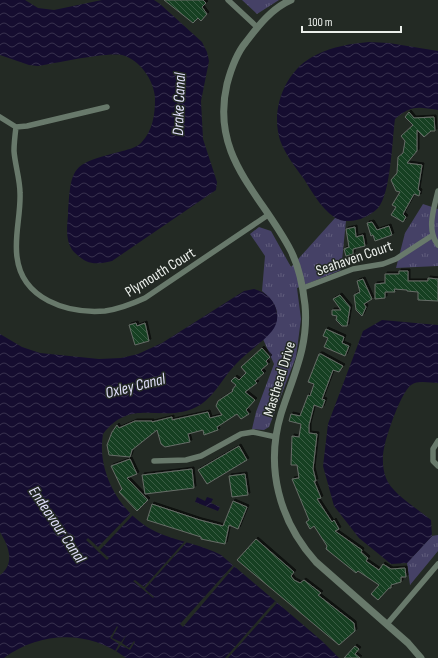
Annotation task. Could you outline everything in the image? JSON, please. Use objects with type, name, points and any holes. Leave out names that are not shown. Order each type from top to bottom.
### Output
[{"type":"street","points":[[228,0],[257,27]]},
{"type":"street","name":"Masthead Drive","points":[[292,0],[274,11],[257,27],[240,49],[231,70],[226,92],[224,113],[225,130],[231,152],[238,168],[291,251],[303,288],[306,323],[304,342],[302,356],[281,414],[276,437],[274,459],[276,484],[280,500],[302,547],[316,562],[408,643],[421,658]]},
{"type":"street","points":[[0,117],[16,127],[27,126],[107,107]]},
{"type":"street","name":"Plymouth Court","points":[[16,127],[14,152],[20,188],[21,207],[16,243],[20,270],[26,284],[42,299],[62,307],[88,311],[105,311],[126,306],[145,298],[268,215]]},
{"type":"street","points":[[438,191],[432,216],[433,235],[438,245]]},
{"type":"street","name":"Seahaven Court","points":[[303,288],[353,269],[383,264],[396,258],[433,235]]},
{"type":"street","points":[[154,461],[186,460],[201,456],[241,434],[253,432],[276,437]]},
{"type":"street","points":[[438,441],[433,449],[433,461],[438,466]]},
{"type":"street","points":[[387,624],[438,564]]},
{"type":"green space","points":[[242,0],[279,0],[257,14]]},
{"type":"green space","points":[[423,204],[438,209],[438,266],[396,268],[405,233]]},
{"type":"green space","points":[[335,218],[346,221],[341,270],[297,288],[301,319],[296,357],[269,427],[264,430],[252,429],[256,412],[274,364],[263,339],[274,327],[277,315],[273,303],[262,291],[265,256],[250,234],[259,227],[271,231],[291,267]]},
{"type":"green space","points":[[438,535],[438,551],[410,585],[407,563],[432,536]]},
{"type":"water","name":"Drake Canal","points":[[0,0],[25,0],[38,8],[54,10],[102,0],[154,0],[160,4],[202,42],[207,52],[209,61],[201,101],[203,139],[217,182],[216,190],[112,261],[101,263],[87,262],[74,252],[69,244],[67,234],[70,187],[73,177],[77,170],[91,160],[131,149],[141,143],[151,128],[154,116],[155,98],[152,84],[145,72],[135,61],[122,55],[114,54],[93,56],[38,66],[29,65],[0,55]]},
{"type":"water","points":[[369,42],[389,43],[438,51],[438,110],[415,108],[406,111],[395,119],[388,179],[386,191],[382,201],[374,212],[363,218],[345,221],[334,217],[325,209],[317,200],[290,160],[280,140],[277,128],[277,115],[283,91],[296,70],[305,61],[335,47]]},
{"type":"water","points":[[254,289],[263,292],[275,305],[277,318],[276,325],[272,331],[264,340],[236,364],[206,401],[192,409],[179,412],[134,414],[113,423],[103,434],[102,449],[104,464],[108,479],[115,493],[135,518],[147,527],[161,534],[221,555],[322,641],[339,658],[126,658],[97,642],[65,637],[33,643],[18,649],[4,658],[0,658],[0,575],[8,565],[9,554],[6,543],[0,532],[0,334],[22,347],[40,353],[99,359],[121,358],[138,354],[162,343],[244,291]]},
{"type":"water","points":[[382,320],[438,325],[438,383],[414,383],[407,389],[392,422],[383,452],[384,470],[389,484],[399,495],[431,520],[432,536],[407,563],[391,564],[359,538],[334,506],[323,466],[328,424],[363,331]]},
{"type":"water","points":[[197,497],[205,501],[207,497],[213,499],[211,503],[220,507],[218,511],[195,502]]},
{"type":"pier","points":[[131,513],[133,515],[100,550],[109,558],[107,560],[86,540],[88,538],[98,547]]},
{"type":"pier","points":[[185,541],[187,542],[145,589],[154,597],[153,598],[133,581],[135,580],[144,587]]},
{"type":"pier","points":[[233,565],[235,566],[183,627],[180,624]]},
{"type":"pier","points":[[275,601],[277,603],[228,658],[225,658]]},
{"type":"pier","points":[[117,626],[118,627],[112,638],[121,642],[127,634],[122,643],[129,648],[134,641],[135,642],[130,650],[121,645],[116,652],[115,651],[119,644],[110,638]]},
{"type":"building","points":[[164,0],[203,0],[206,3],[202,7],[207,14],[201,21],[198,18],[193,23]]},
{"type":"building","points":[[409,112],[414,118],[434,117],[435,131],[431,131],[424,137],[417,130],[417,151],[407,163],[422,165],[418,190],[420,191],[419,196],[414,194],[403,214],[406,217],[403,222],[391,215],[396,207],[392,205],[400,192],[396,191],[391,180],[397,173],[398,157],[403,153],[405,141],[401,136],[413,125],[405,117]]},
{"type":"building","points":[[372,222],[377,230],[389,226],[392,235],[375,241],[373,235],[371,236],[367,223]]},
{"type":"building","points":[[355,227],[356,237],[363,235],[365,246],[353,249],[353,254],[346,256],[344,249],[349,247],[346,229]]},
{"type":"building","points":[[399,271],[408,271],[408,281],[428,281],[428,278],[438,279],[438,301],[418,300],[418,292],[394,289],[395,292],[385,292],[385,298],[375,299],[375,284],[385,283],[385,274],[399,274]]},
{"type":"building","points":[[363,279],[372,299],[364,304],[366,307],[362,316],[356,310],[354,295],[360,292],[357,281]]},
{"type":"building","points":[[340,295],[350,307],[347,326],[342,326],[336,320],[337,316],[332,315],[332,310],[341,310],[333,299]]},
{"type":"building","points":[[136,323],[137,326],[145,323],[149,341],[135,345],[129,325]]},
{"type":"building","points":[[326,329],[344,337],[342,343],[349,346],[345,356],[324,347],[328,338],[323,336]]},
{"type":"building","points":[[262,348],[270,357],[266,361],[268,364],[261,370],[264,373],[255,381],[257,383],[245,392],[255,400],[246,410],[249,414],[241,419],[237,414],[217,427],[218,430],[204,435],[203,430],[188,434],[190,442],[165,447],[161,444],[157,430],[132,450],[130,457],[109,455],[107,445],[112,432],[117,425],[119,428],[135,421],[152,422],[172,417],[172,420],[208,412],[210,418],[222,415],[216,406],[218,401],[233,391],[232,390],[236,385],[231,381],[235,377],[239,380],[246,373],[241,367]]},
{"type":"building","points":[[319,354],[343,366],[339,372],[333,370],[322,399],[325,400],[322,408],[314,405],[309,425],[309,433],[317,434],[313,469],[316,481],[314,481],[321,498],[317,499],[332,522],[334,520],[339,529],[335,531],[362,550],[361,552],[368,558],[366,561],[379,570],[383,564],[391,569],[405,568],[406,577],[401,577],[401,582],[391,585],[391,588],[389,588],[378,600],[371,594],[379,585],[358,571],[356,573],[326,549],[327,546],[314,526],[310,529],[306,522],[309,520],[292,479],[299,478],[297,465],[291,465],[292,436],[299,437],[301,424],[289,421],[291,414],[300,416],[308,395],[310,396],[314,384],[308,382]]},
{"type":"building","points":[[239,446],[247,460],[207,484],[198,470]]},
{"type":"building","points":[[130,459],[137,474],[127,478],[148,500],[137,511],[119,492],[122,489],[111,466]]},
{"type":"building","points":[[192,469],[194,488],[145,494],[142,475]]},
{"type":"building","points":[[245,474],[248,495],[232,497],[229,476]]},
{"type":"building","points":[[233,501],[247,507],[238,529],[229,525],[225,544],[201,539],[201,537],[147,520],[152,504],[223,526]]},
{"type":"building","points":[[256,539],[294,572],[291,576],[294,580],[300,583],[304,580],[321,593],[318,595],[354,623],[355,631],[339,645],[237,560]]},
{"type":"building","points":[[355,646],[359,649],[355,654],[360,658],[344,658]]},
{"type":"water label","name":"Oxley Canal","points":[[135,385]]},
{"type":"water label","name":"Endeavour Canal","points":[[58,524]]}]
